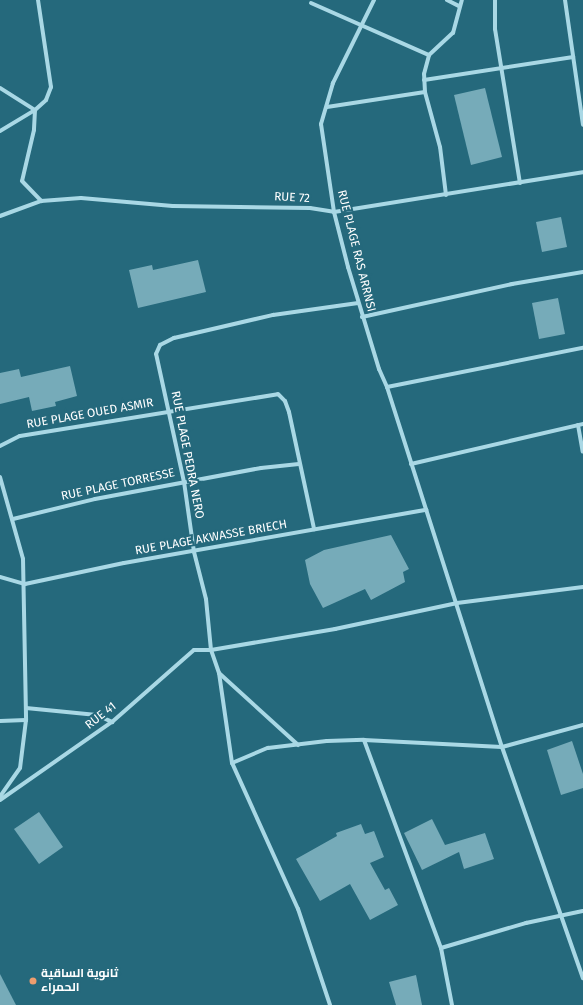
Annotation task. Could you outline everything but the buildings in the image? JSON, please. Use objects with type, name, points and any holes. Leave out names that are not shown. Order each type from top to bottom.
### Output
[{"type":"street","points":[[0,131],[36,110],[46,100],[51,86],[38,0]]},
{"type":"street","name":"RUE PLAGE RAS ARRNSI","points":[[374,0],[333,83],[321,124],[321,136],[334,212],[362,317],[387,387],[502,747],[583,978]]},
{"type":"street","points":[[447,0],[459,6]]},
{"type":"street","points":[[446,195],[440,147],[425,92],[424,80],[429,55],[453,33],[459,6],[462,0]]},
{"type":"street","points":[[495,0],[495,29],[520,183]]},
{"type":"street","points":[[565,0],[583,125]]},
{"type":"street","points":[[311,3],[362,24],[429,55]]},
{"type":"street","points":[[424,80],[574,57]]},
{"type":"street","points":[[0,88],[36,110]]},
{"type":"street","points":[[327,107],[425,92]]},
{"type":"street","points":[[36,110],[34,130],[22,181],[41,201]]},
{"type":"street","name":"RUE 72","points":[[0,216],[41,201],[98,198],[172,206],[310,208],[334,212],[583,172]]},
{"type":"street","points":[[362,317],[512,284],[583,272]]},
{"type":"street","name":"RUE PLAGE PEDRA NERO","points":[[330,1005],[298,909],[232,763],[219,673],[211,650],[206,599],[194,552],[184,482],[170,410],[156,359],[157,349],[168,339],[273,315],[358,303]]},
{"type":"street","points":[[387,387],[583,348]]},
{"type":"street","name":"RUE PLAGE OUED ASMIR","points":[[0,446],[20,436],[256,396],[278,394],[285,401],[299,464]]},
{"type":"street","points":[[411,464],[581,425],[583,452]]},
{"type":"street","points":[[299,464],[314,529]]},
{"type":"street","name":"RUE PLAGE TORRESSE","points":[[13,519],[95,499],[184,482],[299,464]]},
{"type":"street","points":[[0,477],[23,559],[25,584],[26,708],[20,768],[0,797]]},
{"type":"street","name":"RUE PLAGE AKWASSE BRIECH","points":[[0,577],[25,584],[314,529],[426,510]]},
{"type":"street","name":"RUE 41","points":[[0,800],[112,722],[194,650],[211,650],[334,629],[457,603],[583,587]]},
{"type":"street","points":[[219,673],[299,745]]},
{"type":"street","points":[[26,708],[97,715],[112,722]]},
{"type":"street","points":[[0,721],[26,720]]},
{"type":"street","points":[[232,763],[268,748],[364,740],[502,747],[583,725]]},
{"type":"street","points":[[364,740],[441,948],[452,1005]]},
{"type":"street","points":[[441,948],[583,911]]},
{"type":"place","name":"ثانوية الساقية الحمراء","points":[[33,981]]}]
